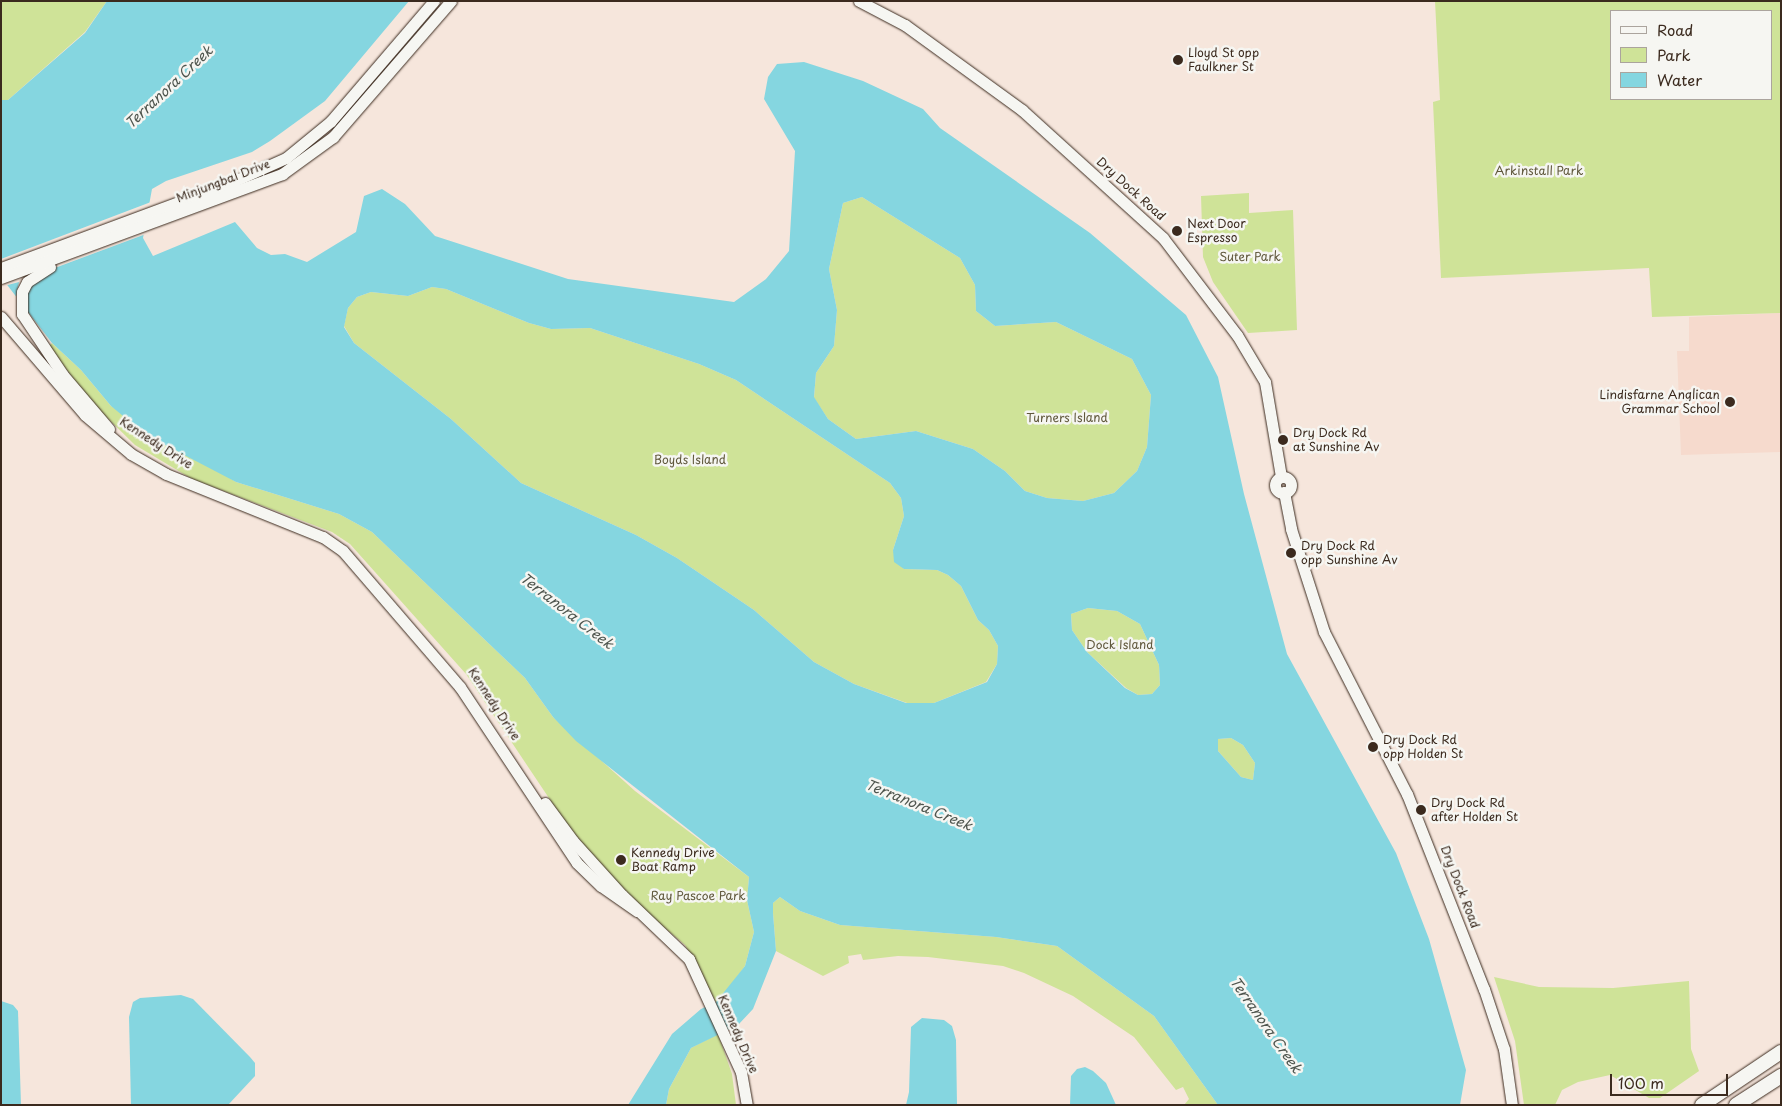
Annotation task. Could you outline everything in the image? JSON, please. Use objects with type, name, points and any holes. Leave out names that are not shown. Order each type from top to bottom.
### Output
[{"type":"highway","points":[[1702,1105],[1781,1052]]},
{"type":"highway","points":[[1736,1105],[1781,1076]]},
{"type":"street","name":"Minjungbal Drive","points":[[1,278],[174,209],[261,170],[309,141],[344,107],[434,1]]},
{"type":"street","name":"Minjungbal Drive","points":[[1,268],[282,174],[318,150],[355,113],[452,1]]},
{"type":"street","name":"Dry Dock Road","points":[[859,1],[905,25],[1022,110],[1163,238],[1237,335],[1263,376],[1270,396],[1281,477],[1288,478],[1291,484],[1284,492],[1291,529],[1324,632],[1407,794],[1491,1006],[1504,1050],[1512,1105]]},
{"type":"street","points":[[63,376],[22,314],[22,292],[27,282],[43,270],[153,228],[174,209]]},
{"type":"street","points":[[1,308],[63,376]]},
{"type":"street","points":[[1,317],[45,369]]},
{"type":"street","points":[[1,325],[45,369]]},
{"type":"street","name":"Kennedy Drive","points":[[45,369],[85,416],[116,443],[147,465],[323,537],[343,551],[437,658],[475,709],[577,863],[594,880],[637,911],[684,951],[726,1035],[741,1072],[747,1105]]},
{"type":"street","name":"Kennedy Drive","points":[[63,376],[109,429],[196,485]]},
{"type":"street","name":"Kennedy Drive","points":[[283,520],[328,534],[355,556],[471,690],[517,765],[564,829],[637,911]]},
{"type":"street","points":[[564,829],[576,852],[595,875],[594,880]]},
{"type":"shaded area","name":"Lindisfarne Anglican Grammar School","points":[[1781,313],[1781,452],[1681,455],[1677,351],[1689,351],[1689,317]]},
{"type":"green space","points":[[1,1],[107,1],[85,32],[8,100],[1,100]]},
{"type":"green space","name":"Arkinstall Park","points":[[1435,1],[1781,1],[1781,313],[1652,317],[1649,268],[1441,278],[1433,102],[1440,100]]},
{"type":"green space","name":"Suter Park","points":[[1249,193],[1249,213],[1293,210],[1297,330],[1248,333],[1213,282],[1203,257],[1201,196]]},
{"type":"green space","name":"Turners Island","points":[[862,197],[960,258],[975,285],[976,311],[995,326],[1056,322],[1132,359],[1151,395],[1147,447],[1137,471],[1114,493],[1083,501],[1047,498],[1025,491],[1005,471],[973,449],[916,431],[856,439],[828,419],[814,398],[816,373],[834,346],[837,310],[829,269],[843,203]]},
{"type":"green space","name":"Boyds Island","points":[[432,287],[446,289],[529,323],[551,329],[590,328],[699,364],[736,380],[890,483],[901,498],[904,516],[893,550],[904,569],[937,570],[948,575],[961,586],[978,620],[989,630],[998,646],[997,664],[986,682],[934,703],[907,703],[854,684],[814,662],[754,610],[677,558],[636,535],[521,483],[451,419],[354,343],[344,326],[348,308],[357,297],[371,292],[408,296]]},
{"type":"green space","name":"Ray Pascoe Park","points":[[52,343],[81,370],[111,406],[236,482],[339,514],[372,532],[525,678],[553,717],[635,791],[749,877],[747,900],[754,932],[745,966],[726,992],[716,1002],[685,945],[622,892],[579,843],[466,674],[350,544],[332,532],[192,479],[135,445],[89,400],[49,346]]},
{"type":"green space","name":"Dock Island","points":[[1088,608],[1117,611],[1140,624],[1159,665],[1160,685],[1152,694],[1138,695],[1126,688],[1087,652],[1072,630],[1071,614]]},
{"type":"green space","points":[[1231,738],[1243,745],[1255,763],[1253,780],[1241,777],[1218,751],[1218,739]]},
{"type":"green space","points":[[780,897],[800,911],[840,925],[996,937],[1057,946],[1154,1016],[1218,1105],[1184,1105],[1189,1099],[1183,1087],[1176,1090],[1134,1037],[1073,996],[1024,973],[1003,966],[928,957],[898,956],[863,960],[861,954],[848,956],[849,963],[823,976],[776,951],[773,903]]},
{"type":"green space","points":[[1494,977],[1539,987],[1613,988],[1689,981],[1691,1049],[1699,1071],[1660,1098],[1649,1098],[1610,1075],[1578,1082],[1562,1090],[1555,1105],[1524,1105],[1515,1041]]},
{"type":"green space","points":[[718,1034],[732,1074],[736,1105],[666,1105],[669,1089],[691,1048]]},
{"type":"water","name":"Terranora Creek","points":[[107,1],[409,1],[325,101],[252,152],[166,181],[152,189],[143,238],[153,256],[235,222],[257,248],[271,255],[285,254],[307,262],[356,232],[364,196],[382,189],[405,204],[435,236],[568,279],[734,302],[766,279],[789,251],[795,151],[764,99],[768,77],[777,64],[804,62],[863,81],[923,109],[940,128],[1090,233],[1186,315],[1218,377],[1244,494],[1287,654],[1396,853],[1429,939],[1466,1070],[1460,1105],[1218,1105],[1154,1016],[1057,946],[996,937],[840,925],[800,911],[780,897],[773,903],[776,951],[753,1009],[738,1025],[691,1048],[669,1089],[666,1105],[628,1105],[672,1034],[701,1009],[716,1002],[745,966],[754,932],[747,900],[749,877],[576,741],[553,717],[525,678],[372,532],[339,514],[236,482],[146,435],[111,406],[81,370],[52,343],[1,277],[1,100],[8,100],[85,33]],"holes":[[[862,197],[960,258],[975,285],[976,311],[995,326],[1056,322],[1132,359],[1151,395],[1147,447],[1137,471],[1114,493],[1083,501],[1047,498],[1025,491],[1005,471],[973,449],[916,431],[856,439],[828,419],[814,397],[816,373],[834,346],[837,310],[829,269],[843,203]],[[432,287],[446,289],[529,323],[551,329],[590,328],[699,364],[736,380],[890,483],[901,498],[904,516],[893,550],[894,562],[904,569],[937,570],[948,575],[961,586],[978,620],[989,630],[998,646],[997,664],[987,682],[934,703],[906,703],[854,684],[814,662],[754,610],[677,558],[636,535],[521,483],[451,419],[354,343],[344,327],[348,308],[357,297],[371,292],[408,296]],[[1088,608],[1117,611],[1140,624],[1159,665],[1160,685],[1152,694],[1138,695],[1125,688],[1087,652],[1072,630],[1071,614]],[[1231,738],[1243,745],[1255,763],[1253,780],[1241,777],[1218,751],[1218,739]]]},
{"type":"water","points":[[181,995],[193,999],[250,1057],[255,1063],[255,1076],[228,1105],[131,1105],[129,1017],[133,1002],[140,998]]},
{"type":"water","points":[[1,1001],[13,1005],[18,1011],[21,1105],[1,1105]]},
{"type":"water","points":[[922,1018],[944,1020],[952,1026],[956,1040],[957,1105],[906,1105],[909,1092],[911,1027]]},
{"type":"water","points":[[1085,1067],[1093,1071],[1106,1083],[1116,1105],[1070,1105],[1071,1076],[1077,1069]]},
{"type":"pier","points":[[151,202],[146,234],[44,272],[31,284],[21,308],[15,301],[19,282],[4,286],[1,281],[1,259]]},
{"type":"place","name":"Lloyd St opp Faulkner St","points":[[1178,60]]},
{"type":"place","name":"Next Door Espresso","points":[[1177,231]]},
{"type":"place","name":"Lindisfarne Anglican Grammar School","points":[[1730,402]]},
{"type":"place","name":"Dry Dock Rd at Sunshine Av","points":[[1283,440]]},
{"type":"place","name":"Dry Dock Rd opp Sunshine Av","points":[[1291,553]]},
{"type":"place","name":"Dry Dock Rd opp Holden St","points":[[1373,747]]},
{"type":"place","name":"Dry Dock Rd after Holden St","points":[[1421,810]]},
{"type":"place","name":"Kennedy Drive Boat Ramp","points":[[621,860]]}]
